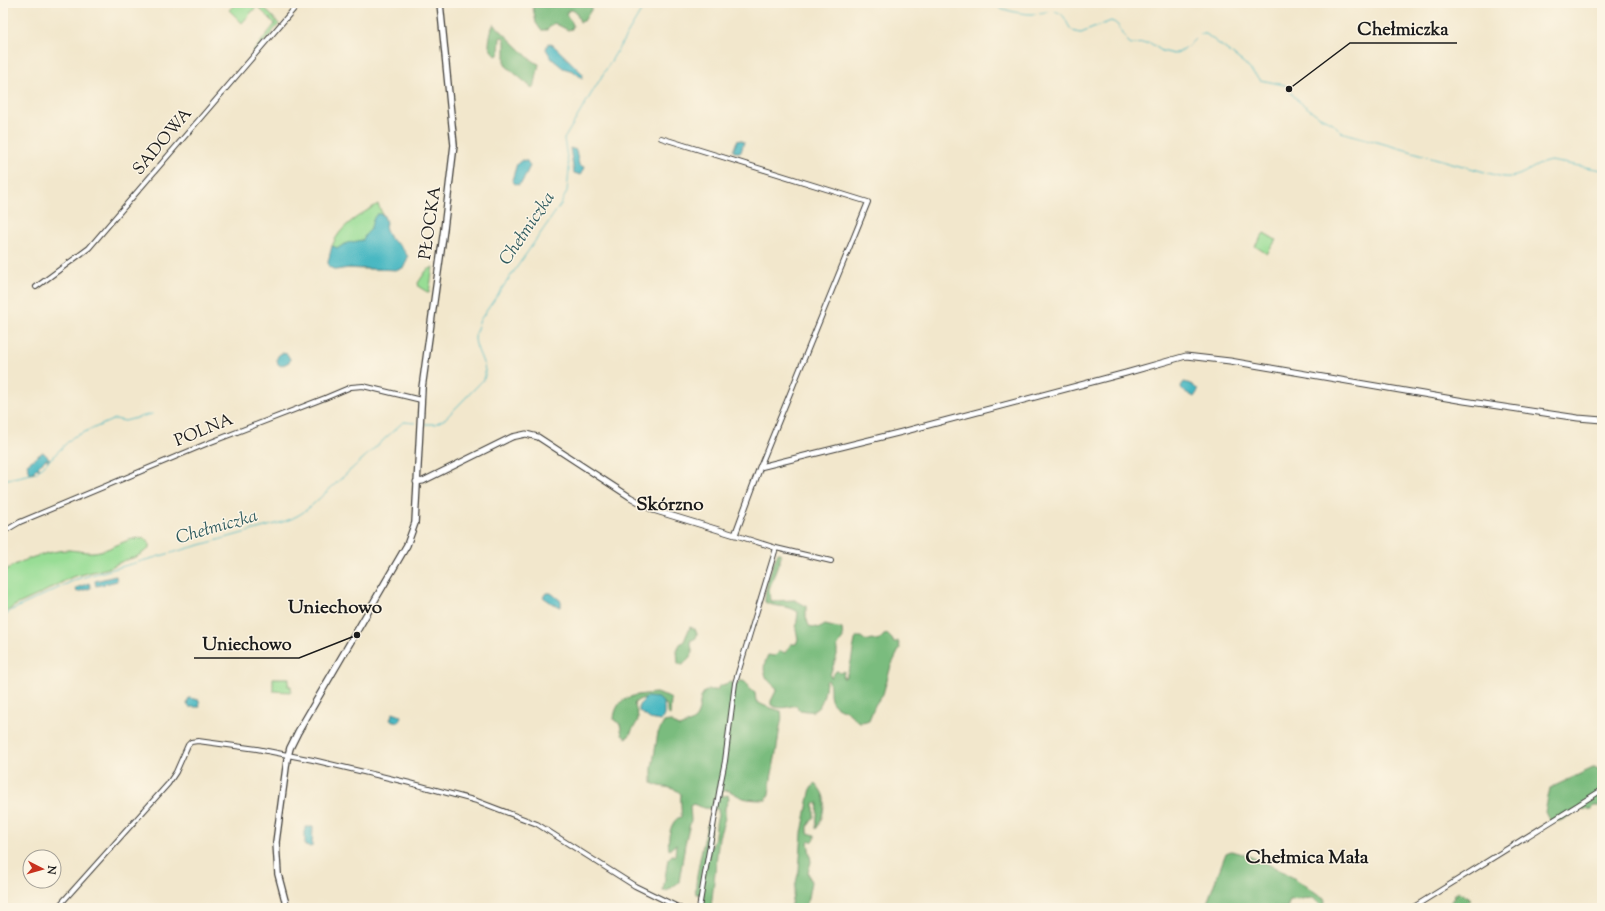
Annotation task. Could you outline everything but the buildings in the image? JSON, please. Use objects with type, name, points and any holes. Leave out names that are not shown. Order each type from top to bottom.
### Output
[{"type":"main road","name":"PŁOCKA","points":[[287,908],[278,874],[276,850],[288,755],[298,732],[407,545],[414,523],[421,400],[454,146],[440,3]]},
{"type":"street","name":"SADOWA","points":[[36,287],[92,246],[299,3]]},
{"type":"street","points":[[662,138],[868,202],[760,467],[735,535]]},
{"type":"street","points":[[760,467],[909,430],[1186,356],[1230,361],[1479,403],[1578,418],[1602,420]]},
{"type":"street","name":"POLNA","points":[[3,532],[20,522],[206,444],[351,387],[363,386],[421,400]]},
{"type":"street","points":[[416,482],[423,481],[436,475],[512,437],[530,435],[546,442],[630,497],[653,510],[776,548],[831,561]]},
{"type":"street","points":[[699,908],[719,788],[726,761],[736,677],[776,548]]},
{"type":"street","points":[[57,908],[168,784],[176,772],[186,749],[190,743],[196,741],[257,749],[288,755],[410,783],[477,801],[537,824],[635,886],[680,908]]},
{"type":"street","points":[[1412,908],[1602,790]]},
{"type":"green space","points":[[236,3],[260,3],[279,24],[254,54],[252,53],[275,24],[257,6],[242,23],[229,10]]},
{"type":"green space","points":[[532,3],[593,3],[591,10],[584,21],[580,22],[576,12],[569,10],[566,14],[572,23],[572,29],[568,30],[554,23],[547,30],[541,30],[536,23]]},
{"type":"green space","points":[[494,24],[530,59],[539,64],[535,84],[532,88],[505,65],[504,38],[500,38],[499,53],[497,56],[490,49],[490,38]]},
{"type":"green space","points":[[378,204],[383,215],[380,214],[394,269],[348,268],[335,248],[332,246],[345,226]]},
{"type":"green space","points":[[1264,233],[1276,240],[1267,254],[1255,246]]},
{"type":"green space","points":[[433,267],[429,293],[419,287],[418,283],[426,271]]},
{"type":"green space","points":[[138,538],[146,539],[149,543],[149,549],[136,557],[123,561],[109,568],[72,577],[14,606],[3,615],[3,572],[16,564],[51,552],[67,550],[96,552],[105,550],[128,540]]},
{"type":"green space","points":[[778,553],[780,553],[781,557],[769,589],[770,601],[795,600],[806,606],[806,617],[809,626],[820,628],[825,625],[842,629],[843,638],[837,647],[837,655],[830,675],[831,678],[836,671],[840,673],[844,671],[843,678],[845,678],[850,667],[855,640],[857,637],[861,637],[866,641],[872,639],[878,641],[887,634],[894,643],[898,641],[900,648],[891,666],[883,694],[875,705],[869,720],[860,722],[848,712],[838,708],[832,702],[828,680],[826,682],[821,703],[813,711],[799,710],[796,705],[780,708],[771,705],[771,701],[777,689],[767,679],[764,669],[766,659],[768,655],[775,656],[781,652],[785,653],[791,644],[796,644],[798,639],[796,630],[798,612],[790,608],[765,602],[769,577]]},
{"type":"green space","points":[[690,627],[695,629],[697,634],[696,638],[690,641],[693,653],[683,665],[678,664],[677,650],[680,644],[684,641]]},
{"type":"green space","points":[[273,678],[289,678],[288,686],[291,686],[291,692],[273,691]]},
{"type":"green space","points":[[739,681],[743,681],[748,684],[749,688],[755,693],[756,701],[765,706],[781,711],[782,720],[779,730],[769,794],[766,800],[752,800],[743,798],[725,790],[722,793],[723,796],[728,795],[729,798],[725,808],[725,818],[719,837],[711,907],[703,908],[703,895],[696,894],[698,871],[707,826],[711,822],[709,844],[712,847],[713,844],[718,809],[704,808],[693,804],[690,806],[691,820],[685,844],[679,882],[667,891],[663,891],[668,859],[672,855],[675,856],[676,844],[669,850],[668,841],[674,822],[681,817],[681,794],[674,789],[652,783],[652,768],[658,733],[664,722],[670,721],[679,727],[691,722],[698,714],[704,692],[709,690],[717,690],[719,686],[731,682],[736,684]]},
{"type":"green space","points":[[656,693],[671,699],[670,715],[667,713],[667,705],[650,699],[641,699],[634,704],[638,715],[638,721],[629,736],[626,738],[622,735],[620,724],[614,720],[615,712],[618,706],[622,701],[628,698]]},
{"type":"green space","points":[[1593,768],[1602,769],[1602,806],[1594,806],[1591,809],[1579,810],[1560,821],[1549,820],[1545,812],[1550,788]]},
{"type":"green space","points":[[816,784],[824,798],[824,805],[823,814],[816,829],[818,803],[814,803],[814,817],[808,826],[808,833],[815,835],[815,839],[812,842],[810,840],[808,842],[811,862],[808,872],[811,882],[806,908],[790,908],[799,870],[802,833],[808,802],[811,788]]},
{"type":"green space","points":[[1231,851],[1255,858],[1305,885],[1325,900],[1324,908],[1313,898],[1290,900],[1287,908],[1205,908],[1226,853]]},
{"type":"green space","points":[[1459,892],[1471,899],[1464,905],[1463,908],[1448,908],[1455,894]]},
{"type":"water","points":[[548,43],[553,45],[583,74],[582,78],[573,71],[563,68],[552,59],[546,49]]},
{"type":"water","points":[[740,140],[744,142],[741,152],[734,152],[733,151],[737,141]]},
{"type":"water","points":[[570,148],[576,150],[579,165],[584,167],[581,175],[574,173]]},
{"type":"water","points":[[522,160],[527,161],[530,166],[522,182],[518,185],[512,180],[517,164]]},
{"type":"water","points":[[377,214],[384,216],[388,235],[403,249],[408,257],[404,267],[399,270],[348,268],[336,270],[329,267],[328,262],[332,246],[338,248],[347,243],[363,240]]},
{"type":"water","points":[[282,353],[287,354],[290,359],[289,362],[281,366],[278,364],[277,359]]},
{"type":"water","points":[[1184,382],[1197,389],[1198,391],[1194,397],[1182,390],[1181,386]]},
{"type":"water","points":[[43,452],[50,459],[48,461],[48,459],[46,459],[38,467],[40,469],[39,470],[37,468],[34,471],[34,474],[33,472],[30,473],[27,464]]},
{"type":"water","points":[[116,576],[117,581],[96,586],[95,581]]},
{"type":"water","points":[[89,583],[91,588],[77,592],[76,588]]},
{"type":"water","points":[[546,593],[551,593],[561,601],[561,607],[553,604],[543,597]]},
{"type":"water","points":[[647,697],[658,698],[662,701],[664,705],[664,715],[661,721],[650,719],[639,711],[639,705]]},
{"type":"water","points":[[189,698],[199,700],[200,707],[189,707],[187,704]]},
{"type":"water","points":[[393,713],[401,716],[399,722],[390,720]]},
{"type":"water","points":[[305,827],[313,827],[312,847],[305,846]]},
{"type":"waterway","name":"Chełmiczka","points":[[425,424],[435,424],[445,419],[484,379],[484,364],[475,339],[480,320],[561,204],[567,191],[569,170],[564,139],[646,3]]},
{"type":"waterway","name":"Chełmiczka","points":[[990,3],[1005,10],[1022,13],[1032,14],[1051,11],[1057,12],[1064,17],[1072,30],[1081,33],[1111,21],[1118,25],[1131,44],[1150,43],[1162,51],[1173,54],[1184,50],[1200,34],[1206,34],[1244,63],[1260,80],[1285,85],[1297,100],[1320,117],[1333,123],[1341,132],[1499,176],[1513,177],[1537,165],[1551,161],[1602,170]]},
{"type":"waterway","points":[[3,480],[36,473],[73,437],[115,419],[125,421],[152,414]]},
{"type":"waterway","name":"Chełmiczka","points":[[3,619],[10,611],[77,579],[292,518],[310,507],[401,424],[404,422],[415,423]]},
{"type":"place","name":"Chełmiczka","points":[[1289,89]]},
{"type":"place","name":"Uniechowo","points":[[357,635]]},
{"type":"district","name":"Skórzno","points":[[670,505]]},
{"type":"district","name":"Uniechowo","points":[[335,608]]},
{"type":"district","name":"Chełmica Mała","points":[[1307,858]]}]
